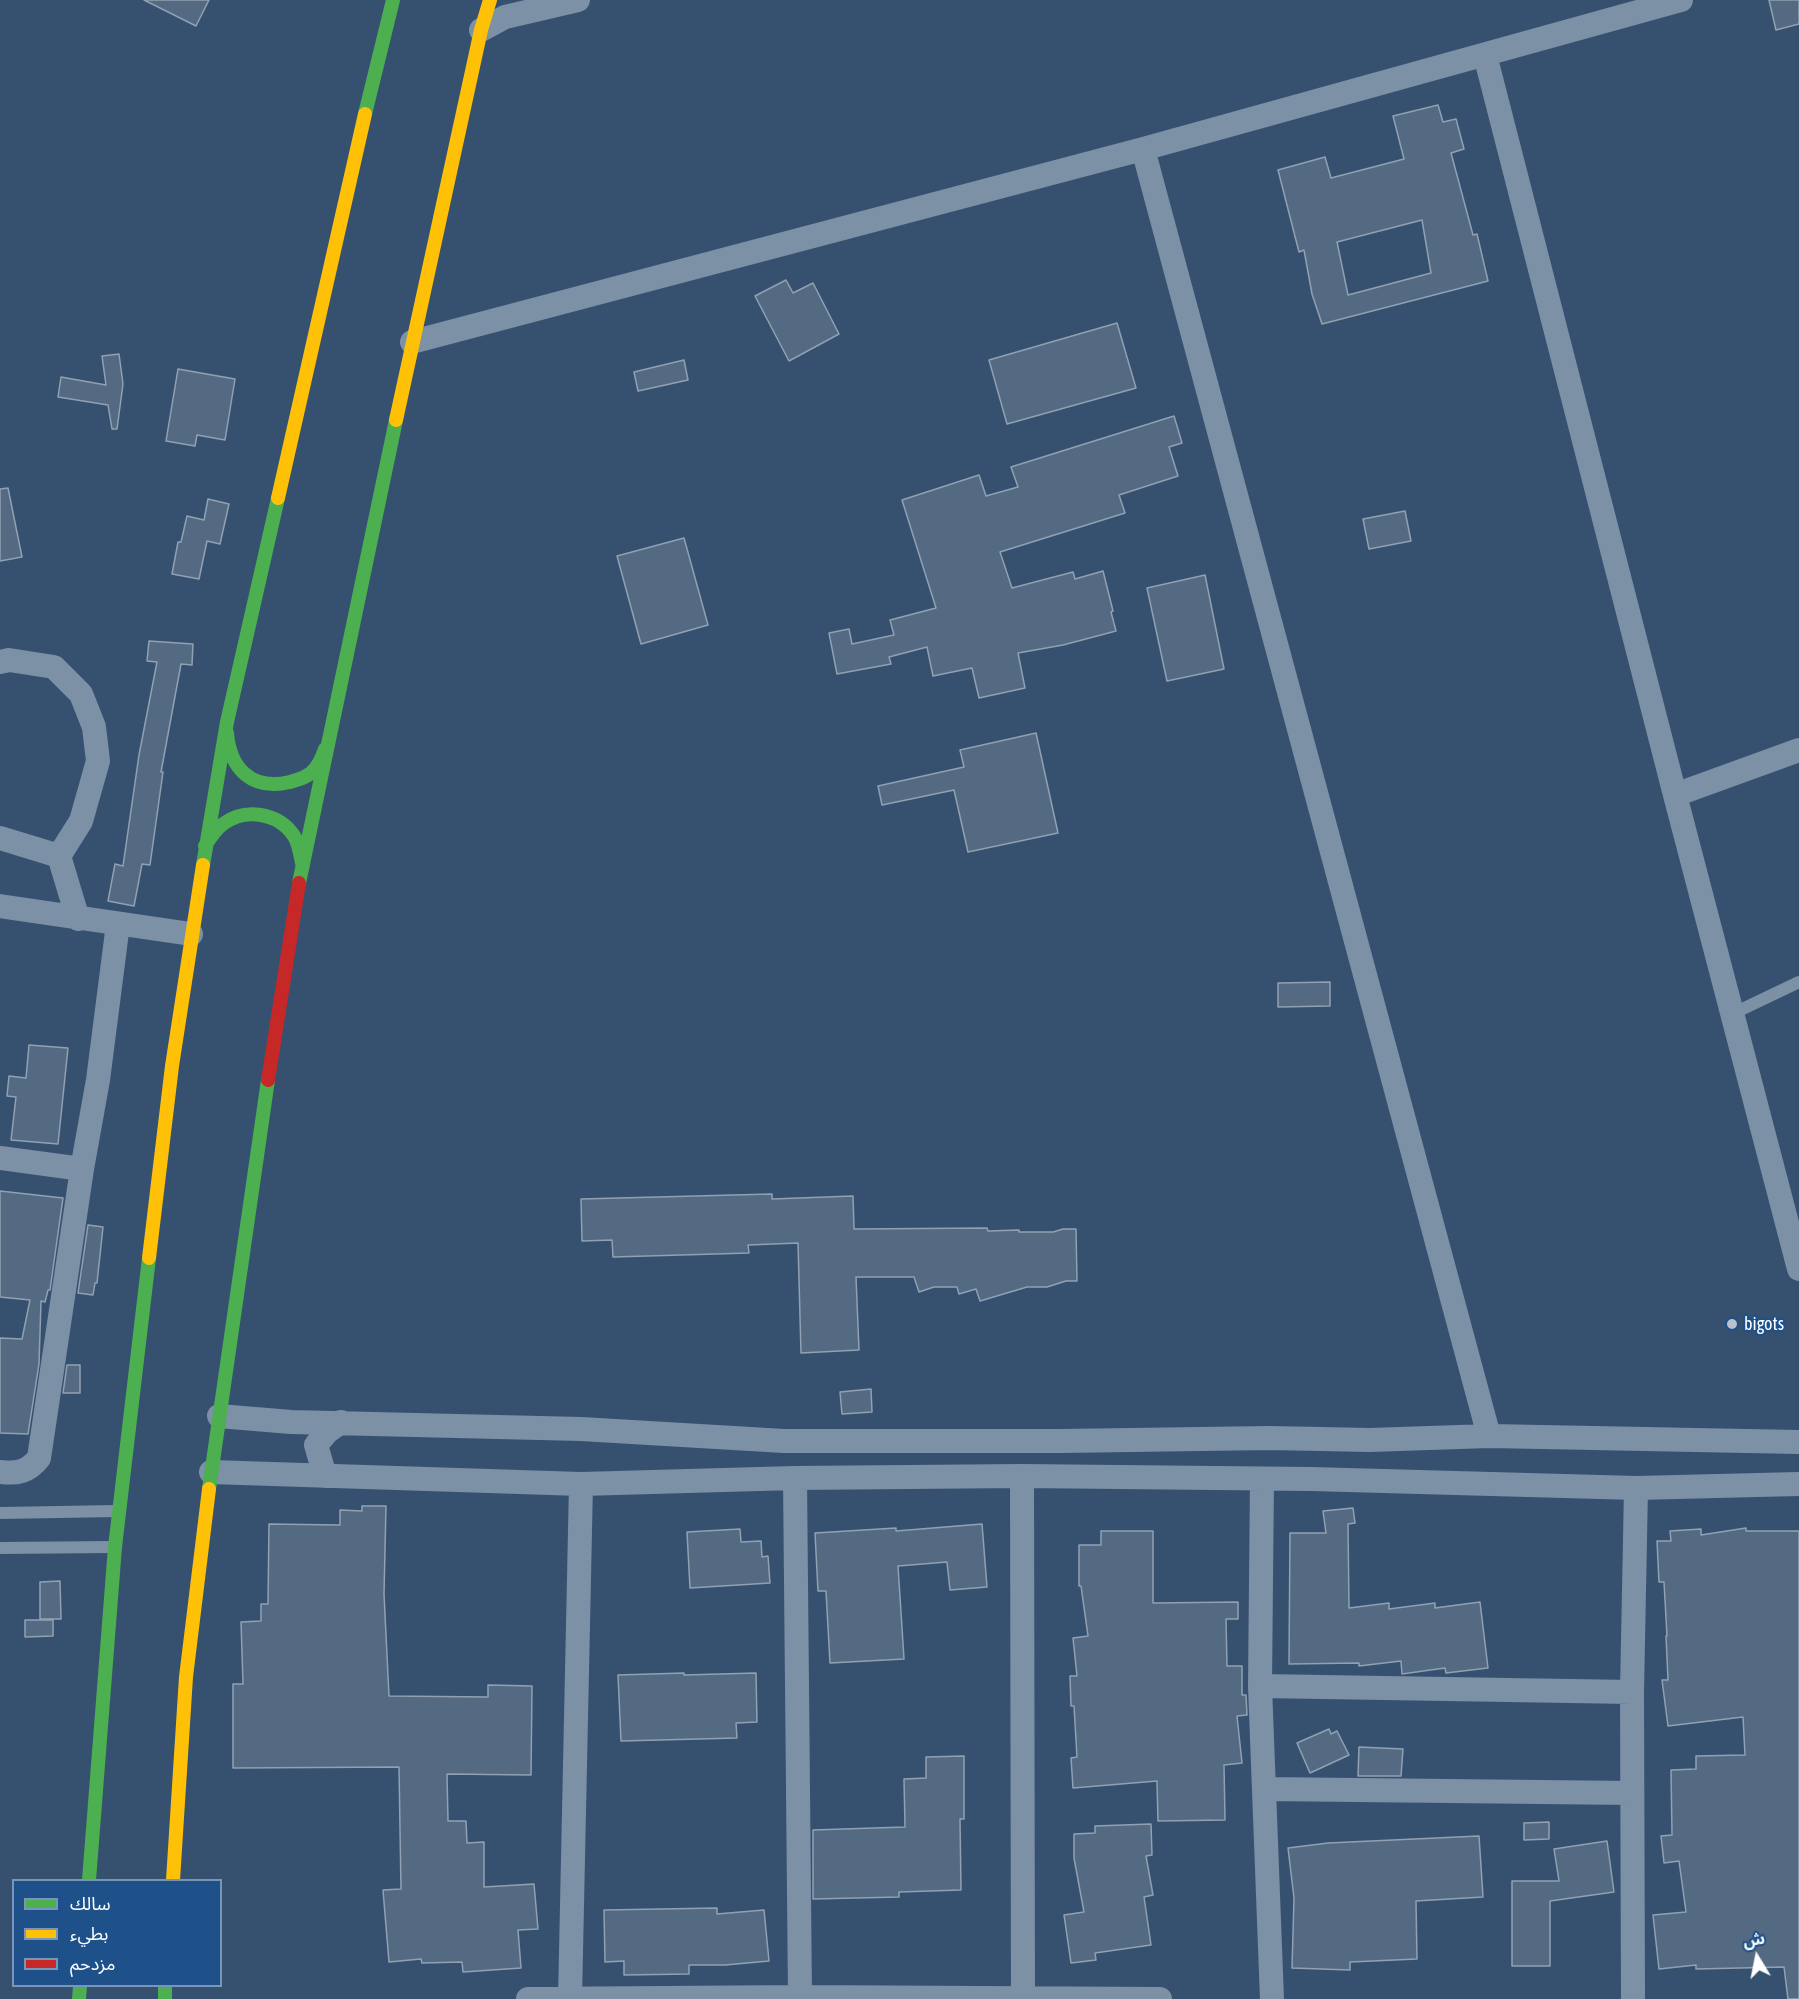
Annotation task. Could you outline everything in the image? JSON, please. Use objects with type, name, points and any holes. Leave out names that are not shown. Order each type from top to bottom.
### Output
[{"type":"street","points":[[88,1879],[115,1547],[171,1077],[191,934],[227,722],[393,0]]},
{"type":"street","points":[[172,1879],[186,1677],[211,1472],[286,956],[302,863],[411,342],[481,30],[490,0]]},
{"type":"street","points":[[481,30],[505,17],[578,0]]},
{"type":"street","points":[[411,342],[1143,149],[1681,0]]},
{"type":"street","points":[[1485,55],[1799,1269]]},
{"type":"street","points":[[1143,149],[1489,1436]]},
{"type":"street","points":[[0,662],[9,660],[54,667],[81,694],[94,727],[98,762],[81,821],[59,856],[78,919]]},
{"type":"street","points":[[227,722],[230,758],[238,769],[250,778],[263,783],[278,784],[308,776],[317,766],[326,747]]},
{"type":"street","points":[[1675,795],[1799,750]]},
{"type":"street","points":[[206,846],[213,834],[227,821],[248,814],[260,814],[273,818],[286,826],[294,836],[302,863]]},
{"type":"street","points":[[0,838],[59,856]]},
{"type":"street","points":[[0,906],[191,934]]},
{"type":"street","points":[[0,1472],[22,1472],[31,1468],[39,1458],[82,1169],[98,1080],[117,924]]},
{"type":"street","points":[[0,1158],[82,1169]]},
{"type":"street","points":[[219,1416],[291,1422],[581,1429],[784,1441],[1062,1441],[1270,1437],[1370,1440],[1489,1436],[1799,1442]]},
{"type":"street","points":[[325,1476],[316,1445],[327,1432],[341,1422]]},
{"type":"street","points":[[211,1472],[581,1484],[795,1478],[1022,1476],[1636,1488],[1799,1484]]},
{"type":"street","points":[[1022,1476],[1023,1998]]},
{"type":"street","points":[[795,1478],[800,1997]]},
{"type":"street","points":[[1262,1479],[1260,1686],[1272,1999]]},
{"type":"street","points":[[570,1999],[581,1484]]},
{"type":"street","points":[[1633,1999],[1632,1692],[1636,1488]]},
{"type":"street","points":[[1260,1686],[1632,1692]]},
{"type":"street","points":[[1264,1789],[1632,1793]]},
{"type":"street","points":[[528,1999],[800,1997],[1160,1999]]},
{"type":"lane","points":[[1732,1014],[1799,982]]},
{"type":"lane","points":[[0,1513],[119,1511]]},
{"type":"lane","points":[[0,1548],[115,1547]]},
{"type":"building","points":[[144,0],[209,0],[196,26]]},
{"type":"building","points":[[1769,0],[1799,0],[1799,24],[1776,30]]},
{"type":"building","points":[[1438,105],[1443,122],[1456,119],[1464,149],[1451,153],[1473,235],[1477,234],[1488,281],[1322,324],[1312,294],[1304,250],[1299,252],[1278,170],[1325,157],[1331,178],[1404,159],[1393,116]],"holes":[[[1422,220],[1431,273],[1348,295],[1337,242]]]},
{"type":"building","points":[[786,280],[793,293],[813,283],[839,334],[789,361],[755,296]]},
{"type":"building","points":[[1117,323],[1136,388],[1007,424],[989,360]]},
{"type":"building","points":[[119,354],[123,384],[117,429],[112,429],[108,405],[58,397],[61,377],[106,385],[102,356]]},
{"type":"building","points":[[684,360],[688,380],[638,391],[634,372]]},
{"type":"building","points":[[178,369],[235,379],[225,440],[197,435],[195,446],[166,441]]},
{"type":"building","points":[[1174,416],[1182,443],[1169,447],[1178,476],[1119,495],[1125,513],[1000,552],[1012,588],[1073,572],[1075,579],[1103,571],[1116,631],[1063,645],[1018,653],[1025,688],[979,698],[972,668],[933,676],[927,647],[889,657],[891,664],[837,674],[829,633],[849,629],[852,644],[894,635],[890,620],[936,608],[902,500],[979,475],[986,496],[1018,487],[1011,467]]},
{"type":"building","points":[[8,488],[22,557],[0,561],[0,489]]},
{"type":"building","points":[[208,499],[229,504],[220,544],[207,541],[199,579],[172,574],[178,542],[181,542],[187,516],[204,520]]},
{"type":"building","points":[[1405,511],[1411,541],[1369,549],[1363,519]]},
{"type":"building","points":[[684,538],[708,625],[641,644],[617,556]]},
{"type":"building","points":[[1205,575],[1224,669],[1167,681],[1147,588]]},
{"type":"building","points":[[149,641],[193,644],[192,665],[181,664],[161,772],[163,772],[150,865],[142,864],[134,906],[108,901],[115,864],[123,866],[139,755],[157,662],[147,661]]},
{"type":"building","points":[[1036,733],[1058,833],[968,852],[954,790],[882,805],[878,786],[964,767],[960,750]]},
{"type":"building","points":[[1330,982],[1330,1006],[1278,1007],[1278,983]]},
{"type":"building","points":[[29,1045],[68,1048],[58,1144],[11,1140],[16,1097],[7,1096],[9,1076],[26,1078]]},
{"type":"building","points":[[0,1191],[63,1198],[50,1290],[48,1290],[45,1302],[41,1301],[39,1364],[28,1434],[0,1433],[0,1338],[22,1339],[30,1300],[0,1297]]},
{"type":"building","points":[[772,1194],[772,1199],[853,1196],[854,1229],[987,1228],[988,1231],[1053,1232],[1076,1229],[1077,1281],[1066,1281],[1047,1287],[1027,1287],[980,1301],[976,1289],[959,1294],[957,1287],[934,1287],[919,1292],[914,1277],[856,1277],[859,1350],[801,1353],[798,1243],[748,1245],[749,1253],[613,1257],[612,1240],[582,1241],[581,1199]]},
{"type":"building","points":[[88,1225],[103,1227],[97,1283],[95,1283],[93,1295],[78,1293]]},
{"type":"building","points":[[67,1365],[80,1365],[80,1393],[63,1393]]},
{"type":"building","points":[[871,1389],[872,1412],[842,1414],[840,1392]]},
{"type":"building","points":[[362,1506],[386,1506],[384,1594],[389,1696],[488,1697],[488,1685],[532,1686],[531,1775],[447,1774],[448,1821],[466,1821],[467,1843],[484,1842],[484,1887],[534,1884],[538,1929],[518,1930],[521,1968],[463,1972],[462,1962],[422,1963],[421,1959],[389,1962],[383,1890],[401,1889],[399,1767],[233,1768],[233,1684],[243,1684],[241,1622],[261,1621],[261,1604],[268,1604],[269,1524],[340,1525],[340,1510],[362,1511]]},
{"type":"building","points":[[1353,1508],[1355,1523],[1348,1524],[1349,1608],[1389,1603],[1389,1609],[1435,1603],[1435,1608],[1480,1602],[1488,1668],[1446,1673],[1445,1668],[1402,1674],[1401,1661],[1359,1666],[1359,1663],[1289,1664],[1290,1533],[1326,1533],[1323,1511]]},
{"type":"building","points":[[982,1524],[987,1587],[950,1590],[947,1562],[898,1566],[904,1659],[830,1663],[826,1591],[818,1591],[815,1533],[896,1528],[896,1531]]},
{"type":"building","points":[[1746,1528],[1746,1531],[1799,1531],[1799,1999],[1788,1999],[1784,1967],[1696,1969],[1696,1965],[1659,1969],[1653,1915],[1686,1912],[1679,1861],[1664,1863],[1661,1836],[1672,1835],[1671,1770],[1696,1769],[1696,1756],[1745,1755],[1743,1717],[1668,1726],[1662,1680],[1668,1680],[1664,1582],[1659,1582],[1657,1541],[1671,1541],[1670,1531],[1701,1529],[1701,1535]]},
{"type":"building","points":[[740,1529],[741,1542],[761,1541],[762,1557],[768,1556],[770,1583],[690,1588],[687,1532]]},
{"type":"building","points":[[1101,1531],[1153,1531],[1153,1603],[1238,1602],[1238,1619],[1226,1619],[1227,1666],[1242,1666],[1242,1695],[1246,1695],[1247,1715],[1237,1716],[1242,1763],[1224,1765],[1225,1820],[1158,1821],[1157,1781],[1073,1788],[1071,1758],[1077,1757],[1070,1676],[1077,1676],[1073,1638],[1088,1636],[1081,1586],[1079,1586],[1079,1545],[1101,1545]]},
{"type":"building","points":[[60,1581],[61,1619],[40,1619],[40,1582]]},
{"type":"building","points":[[25,1620],[53,1620],[53,1636],[25,1637]]},
{"type":"building","points":[[684,1673],[684,1675],[756,1673],[757,1722],[736,1723],[737,1738],[621,1741],[618,1675]]},
{"type":"building","points":[[1329,1729],[1331,1734],[1337,1731],[1349,1755],[1310,1773],[1297,1743]]},
{"type":"building","points":[[1359,1747],[1403,1749],[1401,1776],[1358,1776]]},
{"type":"building","points":[[964,1756],[964,1819],[960,1819],[961,1890],[899,1892],[899,1897],[813,1899],[813,1830],[905,1827],[904,1779],[926,1778],[926,1757]]},
{"type":"building","points":[[1549,1822],[1549,1839],[1524,1840],[1524,1823]]},
{"type":"building","points":[[1151,1824],[1152,1855],[1146,1856],[1153,1895],[1144,1897],[1151,1945],[1095,1953],[1096,1960],[1071,1963],[1064,1915],[1084,1912],[1074,1858],[1074,1834],[1095,1833],[1095,1826]]},
{"type":"building","points":[[1479,1836],[1483,1897],[1416,1901],[1417,1959],[1350,1962],[1350,1970],[1292,1968],[1294,1898],[1288,1848],[1328,1843]]},
{"type":"building","points":[[1607,1841],[1614,1892],[1550,1901],[1550,1966],[1512,1966],[1512,1881],[1559,1881],[1554,1849]]},
{"type":"building","points":[[717,1908],[717,1914],[764,1910],[769,1961],[689,1965],[689,1974],[624,1975],[624,1961],[605,1962],[604,1910]]},
{"type":"traffic: fast","points":[[365,114],[393,0]]},
{"type":"traffic: fast","points":[[299,883],[396,420]]},
{"type":"traffic: fast","points":[[203,865],[227,722],[278,498]]},
{"type":"traffic: fast","points":[[227,733],[229,746],[238,767],[254,780],[265,783],[277,784],[301,779],[318,765],[325,749]]},
{"type":"traffic: fast","points":[[205,846],[218,829],[232,819],[251,814],[261,815],[279,822],[294,836],[302,863]]},
{"type":"traffic: fast","points":[[209,1489],[268,1080]]},
{"type":"traffic: fast","points":[[89,1879],[115,1547],[149,1258]]},
{"type":"traffic: fast","points":[[79,1999],[80,1987]]},
{"type":"traffic: fast","points":[[165,1987],[165,1999]]},
{"type":"traffic: slow","points":[[396,420],[481,30],[490,0]]},
{"type":"traffic: slow","points":[[278,498],[365,114]]},
{"type":"traffic: slow","points":[[149,1258],[172,1066],[203,865]]},
{"type":"traffic: slow","points":[[173,1879],[186,1677],[209,1489]]},
{"type":"traffic: jam","points":[[268,1080],[299,883]]},
{"type":"place","name":"bigots","points":[[1732,1324]]}]
